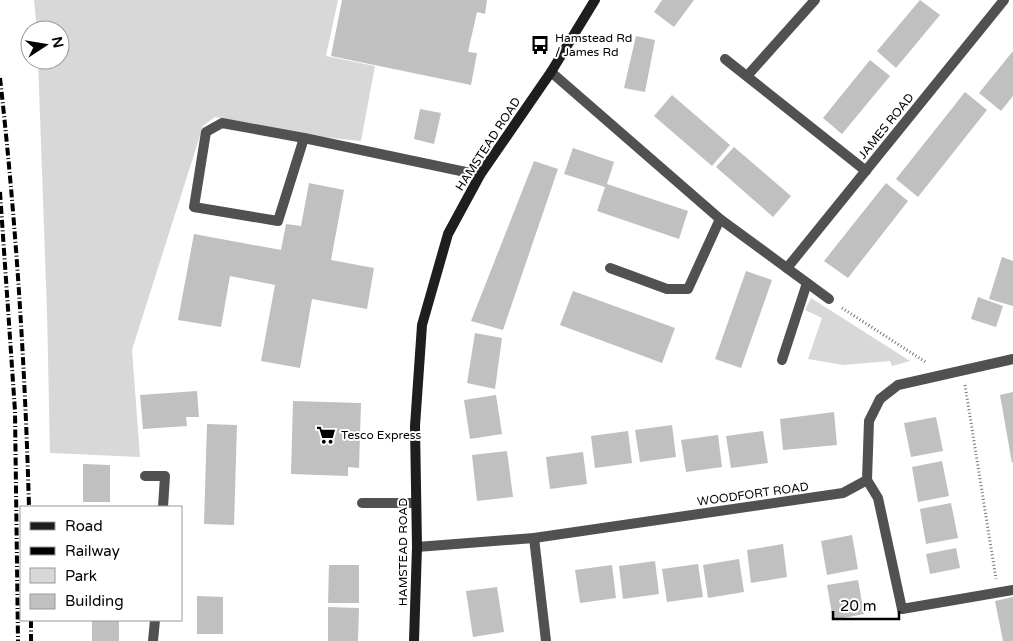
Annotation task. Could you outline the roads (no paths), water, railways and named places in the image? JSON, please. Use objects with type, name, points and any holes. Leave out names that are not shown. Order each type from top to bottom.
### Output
[{"type":"main road","name":"HAMSTEAD ROAD","points":[[414,641],[417,546],[415,426],[422,325],[448,234],[480,175],[551,72],[595,0]]},
{"type":"street","points":[[747,76],[815,0]]},
{"type":"street","name":"JAMES ROAD","points":[[787,268],[1004,0]]},
{"type":"street","points":[[725,59],[866,170]]},
{"type":"street","points":[[551,72],[720,220],[828,299]]},
{"type":"street","points":[[304,138],[278,221],[194,207],[206,132],[222,124],[304,138],[480,175]]},
{"type":"street","points":[[610,268],[667,289],[688,289],[720,220]]},
{"type":"street","points":[[782,360],[806,283]]},
{"type":"street","points":[[1013,359],[898,385],[880,399],[869,421],[867,480],[878,498],[902,609],[1013,590]]},
{"type":"street","points":[[145,476],[165,476],[163,506]]},
{"type":"street","name":"WOODFORT ROAD","points":[[417,546],[534,538],[843,493],[867,480]]},
{"type":"street","points":[[362,503],[416,503]]},
{"type":"street","points":[[534,538],[546,641]]},
{"type":"street","points":[[154,641],[155,621]]},
{"type":"railway","points":[[0,78],[19,292],[29,506]]},
{"type":"railway","points":[[0,192],[15,411],[18,641]]},
{"type":"railway","points":[[31,621],[31,641]]},
{"type":"place","name":"Hamstead Rd / James Rd","points":[[540,45]]},
{"type":"place","name":"Tesco Express","points":[[326,435]]}]
